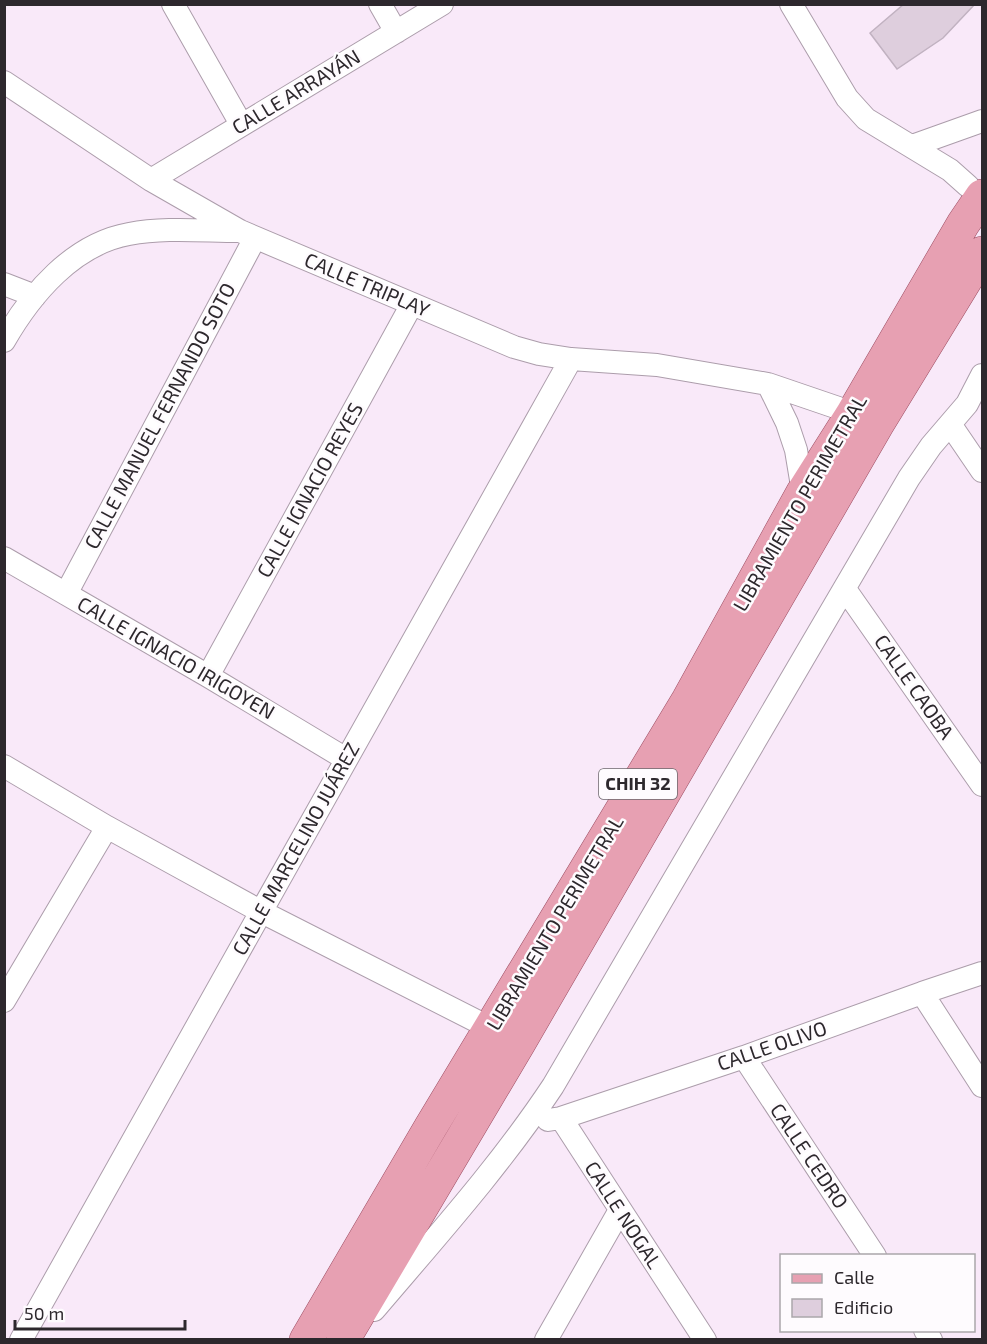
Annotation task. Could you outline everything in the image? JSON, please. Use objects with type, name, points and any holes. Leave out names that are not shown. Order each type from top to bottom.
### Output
[{"type":"main road","name":"LIBRAMIENTO PERIMETRAL","points":[[306,1340],[430,1128],[505,1036],[865,419],[963,224],[975,191]]},
{"type":"main road","name":"LIBRAMIENTO PERIMETRAL","points":[[348,1330],[505,1036],[803,492],[865,419],[980,256]]},
{"type":"street","points":[[173,4],[241,124]]},
{"type":"street","points":[[380,4],[396,32]]},
{"type":"street","name":"CALLE ARRAYÁN","points":[[151,180],[442,4]]},
{"type":"street","points":[[791,4],[847,98],[866,119],[950,170],[975,191]]},
{"type":"street","name":"CALLE TRIPLAY","points":[[4,82],[151,180],[248,235],[514,347],[571,359],[657,365],[768,384],[865,419]]},
{"type":"street","points":[[912,146],[982,121]]},
{"type":"street","points":[[4,341],[35,296],[53,276],[101,242],[128,234],[157,231],[248,235]]},
{"type":"street","name":"CALLE MANUEL FERNANDO SOTO","points":[[66,594],[248,235]]},
{"type":"street","points":[[4,284],[35,296]]},
{"type":"street","name":"CALLE IGNACIO REYES","points":[[208,675],[412,304]]},
{"type":"street","name":"CALLE MARCELINO JUÁREZ","points":[[21,1340],[571,359]]},
{"type":"street","points":[[348,1330],[369,1317],[528,1123],[553,1086],[909,478],[966,404],[982,375]]},
{"type":"street","points":[[768,384],[787,423],[796,450],[803,492]]},
{"type":"street","points":[[950,424],[982,471]]},
{"type":"street","name":"CALLE IGNACIO IRIGOYEN","points":[[4,558],[208,675],[346,759]]},
{"type":"street","name":"CALLE CAOBA","points":[[845,589],[982,785]]},
{"type":"street","points":[[4,766],[108,827],[260,911],[505,1036]]},
{"type":"street","points":[[4,1001],[13,968],[108,827]]},
{"type":"street","name":"CALLE OLIVO","points":[[561,1118],[744,1057],[982,973]]},
{"type":"street","points":[[922,993],[982,1086]]},
{"type":"street","name":"CALLE CEDRO","points":[[744,1057],[874,1254]]},
{"type":"street","points":[[528,1123],[561,1118]]},
{"type":"street","name":"CALLE NOGAL","points":[[561,1118],[705,1340]]},
{"type":"street","points":[[546,1340],[620,1210]]},
{"type":"building","points":[[904,4],[975,4],[943,38],[897,69],[870,33]]}]
